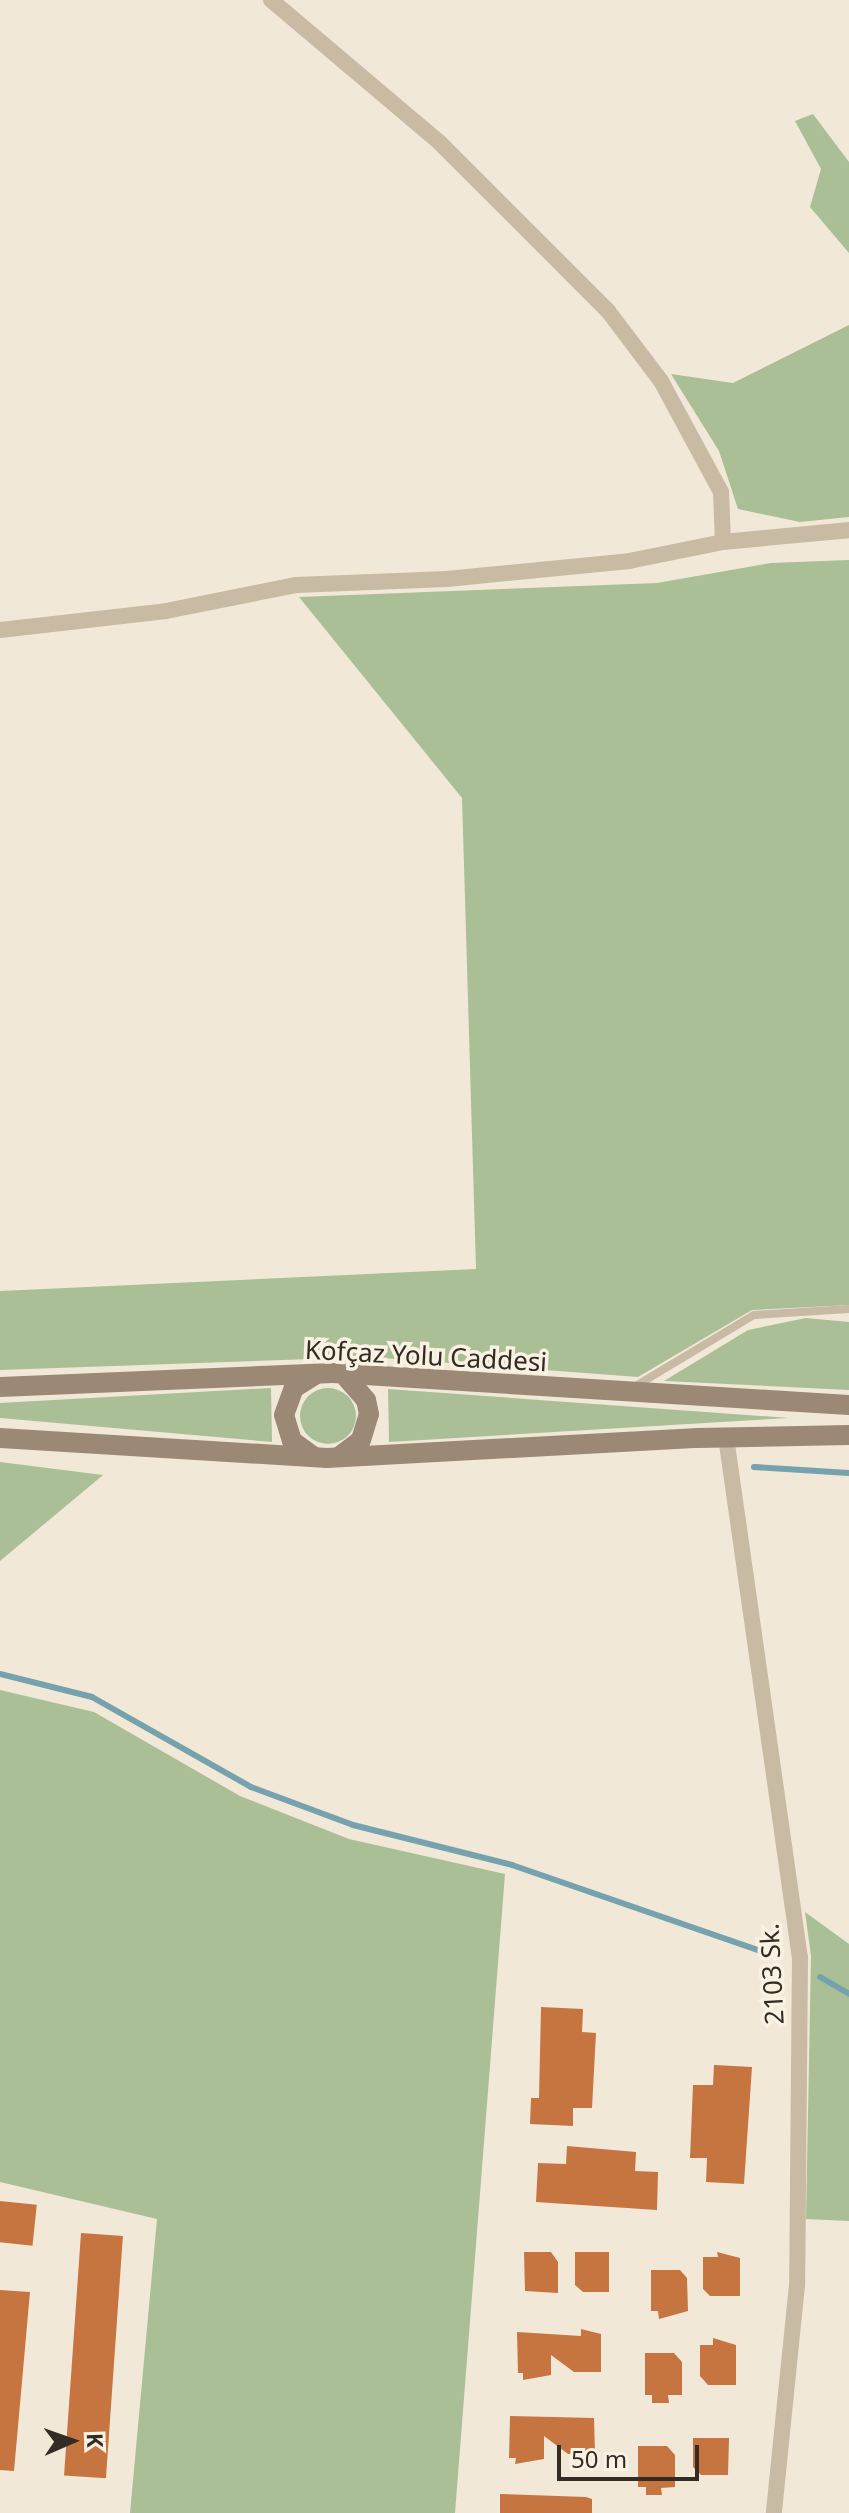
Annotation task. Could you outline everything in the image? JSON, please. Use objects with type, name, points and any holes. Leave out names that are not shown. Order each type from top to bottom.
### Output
[{"type":"main road","name":"Kofçaz Yolu Caddesi","points":[[0,1387],[318,1373],[347,1378],[849,1405]]},
{"type":"main road","points":[[313,1456],[292,1441],[284,1415],[294,1388],[318,1373]]},
{"type":"main road","points":[[340,1456],[361,1440],[369,1414],[366,1400],[347,1378]]},
{"type":"main road","points":[[0,1438],[340,1456],[726,1437],[849,1435]]},
{"type":"street","points":[[271,0],[439,142],[608,311],[661,381],[721,492],[723,542]]},
{"type":"street","points":[[0,630],[166,611],[296,585],[447,579],[629,561],[723,542],[849,530]]},
{"type":"street","name":"2103 Sk.","points":[[726,1437],[800,1958],[797,2285],[774,2513]]},
{"type":"lane","points":[[624,1393],[754,1315],[849,1309]]},
{"type":"green space","points":[[813,114],[849,162],[849,253],[810,207],[821,169],[795,121]]},
{"type":"green space","points":[[849,325],[849,517],[800,522],[738,509],[719,451],[671,374],[733,383]]},
{"type":"green space","points":[[849,560],[849,1305],[752,1310],[638,1377],[369,1357],[0,1370],[0,1291],[476,1269],[462,798],[299,597],[657,583],[771,563]]},
{"type":"green space","points":[[806,1318],[849,1322],[849,1390],[664,1381],[748,1330]]},
{"type":"green space","points":[[271,1388],[272,1442],[0,1418],[0,1403]]},
{"type":"green space","points":[[328,1388],[348,1396],[356,1416],[348,1436],[328,1444],[308,1436],[300,1416],[308,1396]]},
{"type":"green space","points":[[388,1389],[789,1418],[389,1442]]},
{"type":"green space","points":[[0,1462],[103,1475],[0,1561]]},
{"type":"green space","points":[[0,1690],[94,1712],[240,1796],[349,1839],[505,1874],[455,2513],[130,2513],[157,2219],[0,2182]]},
{"type":"green space","points":[[805,1912],[849,1944],[849,2221],[806,2219],[811,1956]]},
{"type":"building","points":[[541,2007],[583,2009],[582,2032],[596,2033],[592,2108],[573,2108],[573,2126],[530,2124],[531,2098],[539,2098]]},
{"type":"building","points":[[714,2065],[752,2067],[744,2184],[706,2182],[707,2158],[690,2158],[693,2085],[713,2085]]},
{"type":"building","points":[[567,2146],[636,2152],[635,2171],[658,2172],[657,2210],[536,2202],[538,2163],[566,2164]]},
{"type":"building","points":[[0,2201],[37,2205],[33,2246],[0,2242]]},
{"type":"building","points":[[81,2233],[123,2236],[106,2478],[64,2475]]},
{"type":"building","points":[[524,2252],[551,2252],[558,2262],[558,2293],[525,2291]]},
{"type":"building","points":[[575,2252],[609,2252],[609,2292],[583,2292],[575,2285]]},
{"type":"building","points":[[717,2252],[740,2258],[740,2296],[710,2296],[703,2289],[703,2257],[718,2257]]},
{"type":"building","points":[[651,2270],[680,2270],[687,2278],[688,2311],[659,2319],[658,2311],[651,2311]]},
{"type":"building","points":[[0,2290],[30,2292],[14,2471],[0,2470]]},
{"type":"building","points":[[581,2329],[601,2334],[601,2372],[574,2372],[551,2355],[551,2375],[523,2380],[523,2373],[518,2373],[517,2332],[581,2336]]},
{"type":"building","points":[[713,2338],[736,2345],[736,2385],[708,2385],[700,2376],[700,2345],[713,2345]]},
{"type":"building","points":[[645,2353],[674,2353],[682,2362],[682,2395],[668,2395],[669,2403],[652,2403],[652,2395],[645,2395]]},
{"type":"building","points":[[510,2416],[594,2418],[595,2453],[568,2454],[544,2436],[544,2459],[515,2464],[516,2458],[509,2458]]},
{"type":"building","points":[[693,2438],[729,2438],[728,2475],[701,2475],[693,2467]]},
{"type":"building","points":[[638,2446],[667,2446],[675,2455],[675,2487],[661,2488],[662,2495],[646,2495],[646,2487],[638,2487]]},
{"type":"building","points":[[500,2494],[586,2497],[592,2499],[592,2513],[500,2513]]},
{"type":"waterway","points":[[754,1467],[849,1473]]},
{"type":"waterway","points":[[0,1674],[92,1697],[251,1787],[353,1825],[512,1865],[763,1952]]},
{"type":"waterway","points":[[820,1977],[849,1994]]}]
